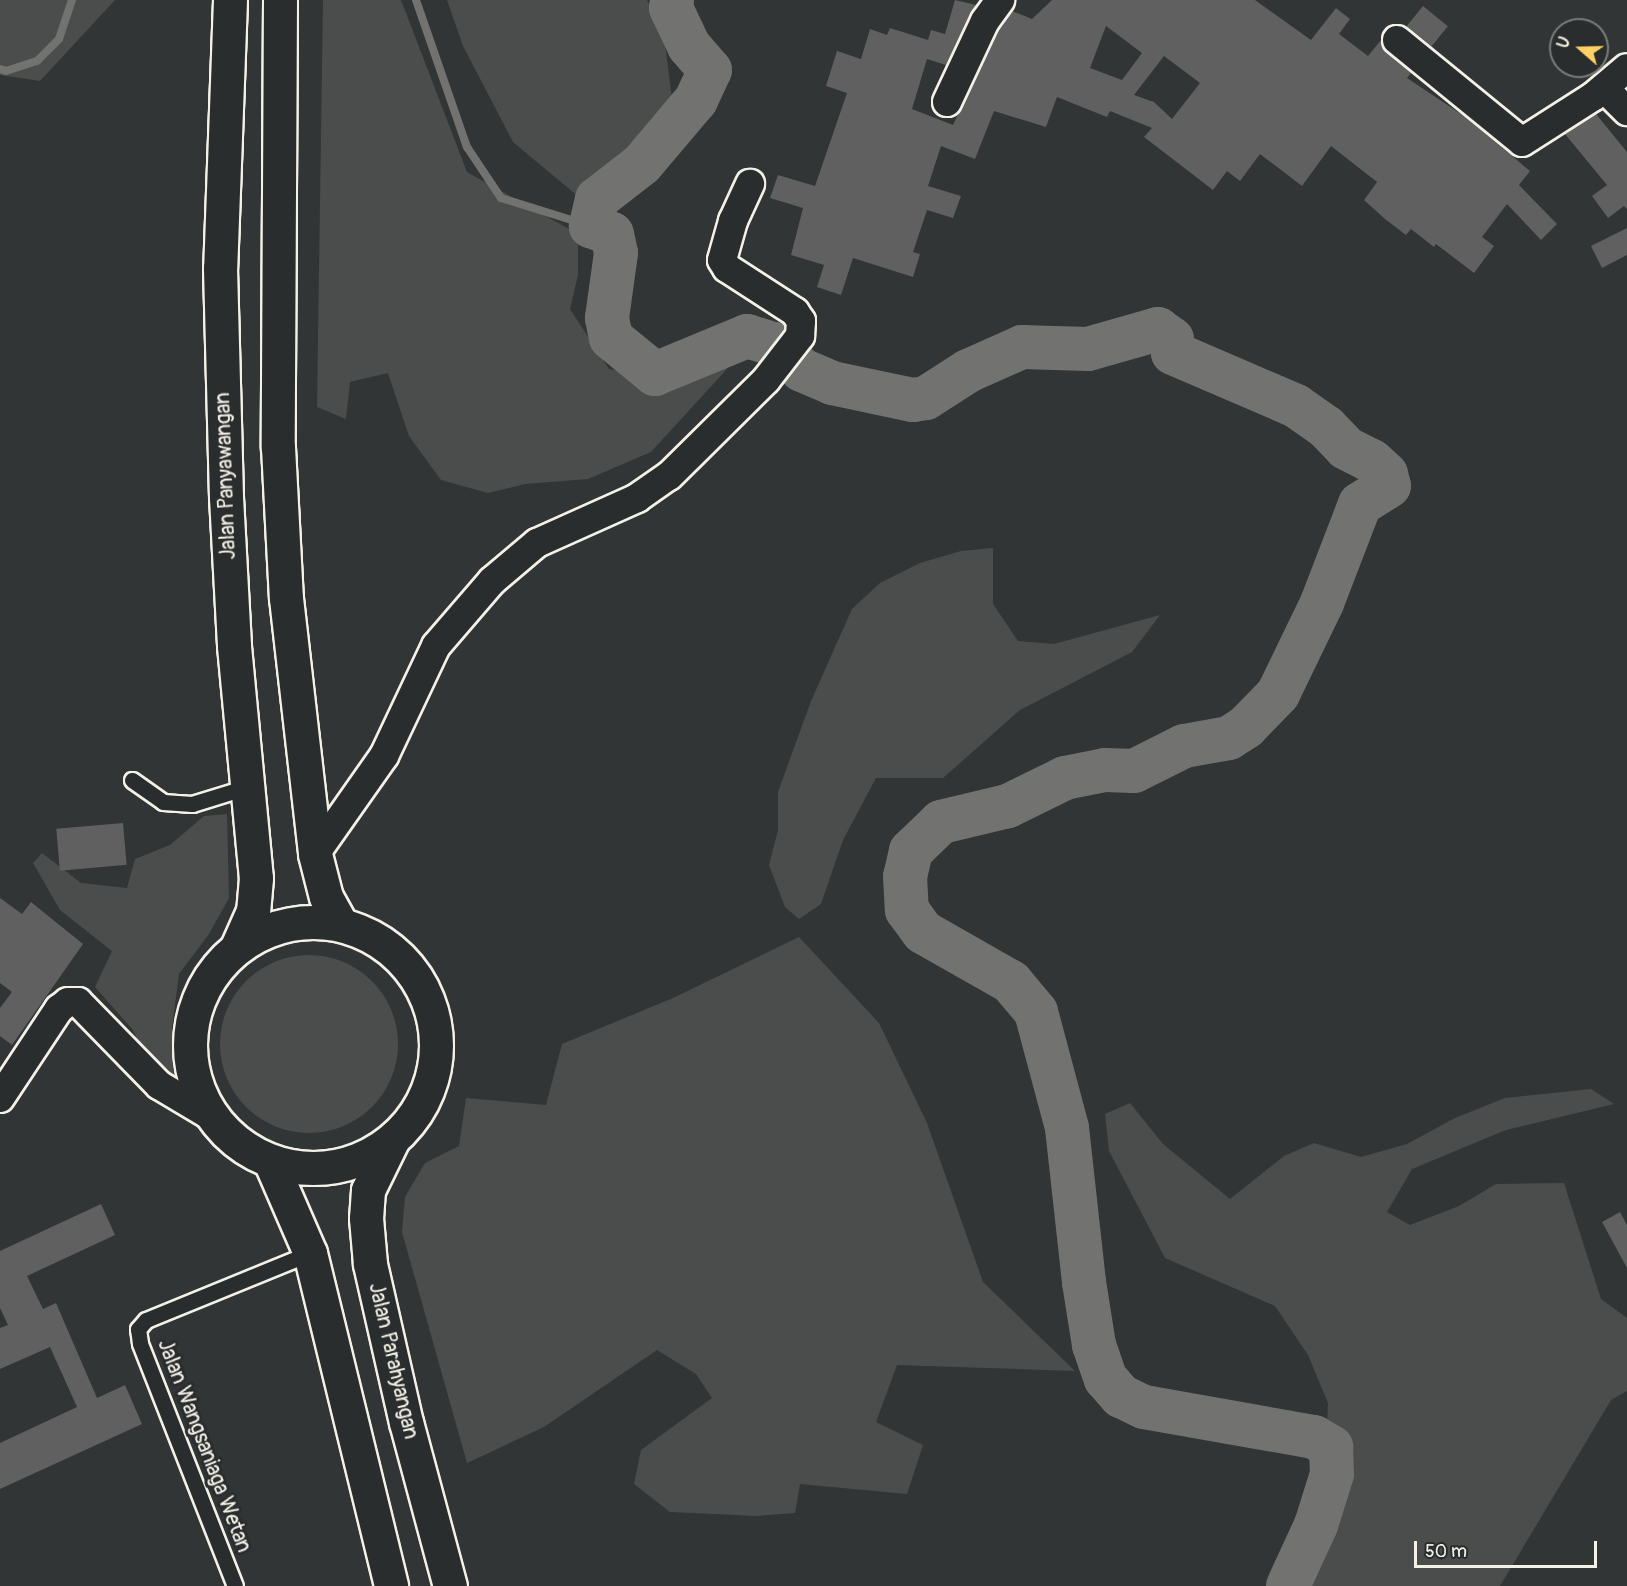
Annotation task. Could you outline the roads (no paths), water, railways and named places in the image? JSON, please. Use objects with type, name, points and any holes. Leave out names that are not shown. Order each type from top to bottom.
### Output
[{"type":"main road","name":"Jalan Panyawangan","points":[[230,0],[220,268],[226,497],[256,894],[253,911],[237,947]]},
{"type":"main road","points":[[280,0],[278,447],[286,598],[315,854],[326,897],[341,924]]},
{"type":"main road","points":[[305,921],[341,924],[377,938],[406,963],[426,996],[436,1034],[433,1072],[419,1108],[394,1138],[366,1156],[335,1167],[302,1168],[270,1161],[237,1143],[211,1116],[195,1082],[190,1036],[195,1008],[211,974],[237,947],[269,928],[305,921]]},
{"type":"main road","name":"Jalan Parahyangan","points":[[394,1138],[368,1190],[366,1218],[370,1264],[406,1422],[450,1586]]},
{"type":"main road","points":[[270,1161],[310,1253],[391,1586]]},
{"type":"street","points":[[947,102],[985,21],[1000,0]]},
{"type":"street","points":[[1397,40],[1522,142],[1604,88],[1627,68]]},
{"type":"street","points":[[1604,88],[1627,111]]},
{"type":"street","points":[[315,854],[384,756],[436,646],[492,581],[537,543],[637,498],[669,476],[766,380],[800,336],[801,321],[795,312],[727,268],[722,260],[733,221],[750,184]]},
{"type":"street","points":[[0,1098],[59,1009],[68,1002],[78,1002],[159,1085],[211,1116]]},
{"type":"lane","points":[[132,780],[163,802],[192,804],[247,786]]},
{"type":"lane","name":"Jalan Wangsaniaga Wetan","points":[[236,1586],[151,1373],[138,1329],[146,1320],[310,1253]]},
{"type":"waterway","points":[[0,69],[6,71],[37,61],[59,39],[72,0]]},
{"type":"waterway","points":[[416,0],[467,147],[501,198],[591,226]]},
{"type":"waterway","points":[[672,0],[671,8],[689,46],[710,70],[696,100],[642,164],[597,199],[591,226],[612,234],[616,253],[607,318],[611,338],[655,374],[747,336],[774,344],[802,370],[832,383],[913,400],[926,398],[968,371],[1022,347],[1088,349],[1158,329],[1172,339],[1173,353],[1296,406],[1326,427],[1346,448],[1372,461],[1386,474],[1389,486],[1360,504],[1322,603],[1278,694],[1246,727],[1229,738],[1184,746],[1134,771],[1105,770],[1065,778],[1008,806],[941,822],[911,851],[905,876],[907,910],[923,932],[1011,982],[1036,1012],[1067,1128],[1084,1282],[1094,1345],[1106,1379],[1121,1396],[1144,1407],[1314,1437],[1331,1447],[1332,1474],[1316,1525],[1288,1586]]}]
